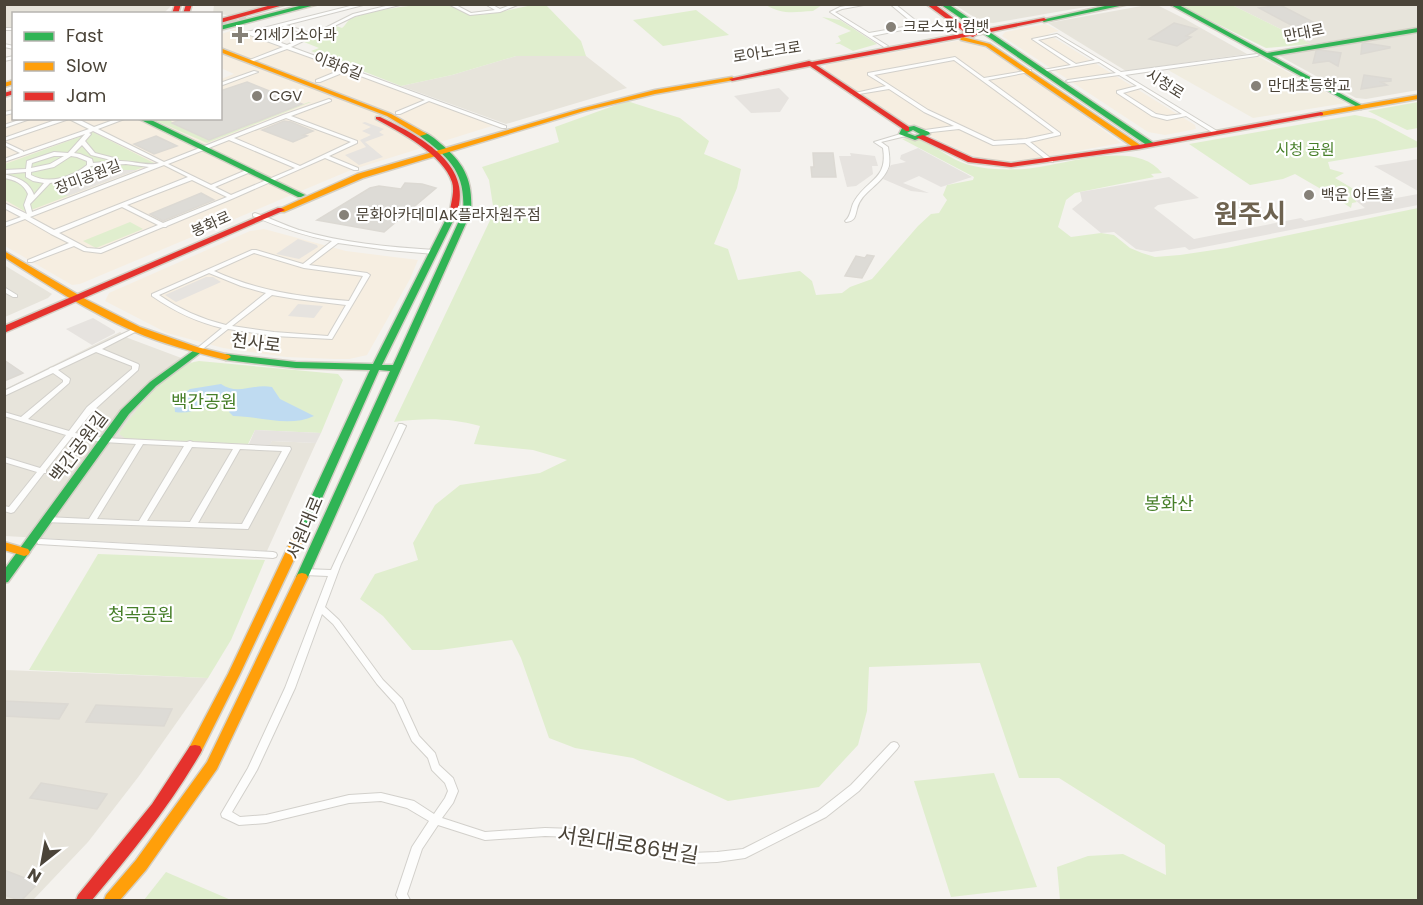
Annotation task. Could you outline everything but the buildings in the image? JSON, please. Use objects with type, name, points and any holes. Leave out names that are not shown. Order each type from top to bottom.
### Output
[{"type":"street","points":[[178,11],[189,4]]},
{"type":"street","points":[[224,4],[229,6],[240,4]]},
{"type":"street","points":[[222,26],[284,4]]},
{"type":"street","points":[[243,18],[293,4]]},
{"type":"street","points":[[243,18],[307,4]]},
{"type":"street","points":[[243,18],[316,4]]},
{"type":"street","name":"이화6길","points":[[365,4],[249,33],[504,127]]},
{"type":"street","points":[[249,61],[289,47],[354,15],[402,4]]},
{"type":"street","points":[[450,4],[470,14],[500,11],[518,4]]},
{"type":"street","points":[[487,4],[500,11]]},
{"type":"street","points":[[867,4],[832,12],[886,46]]},
{"type":"street","points":[[868,35],[917,26],[918,24],[891,4]]},
{"type":"street","points":[[929,4],[992,43],[1029,71],[1152,144]]},
{"type":"street","points":[[943,4],[956,19],[986,24],[1014,24]]},
{"type":"street","name":"로아노크로","points":[[809,63],[886,46],[975,32],[1105,4]]},
{"type":"street","name":"로아노크로","points":[[1014,24],[1126,4]]},
{"type":"street","points":[[1172,4],[1262,55]]},
{"type":"street","points":[[344,9],[354,15]]},
{"type":"street","points":[[939,38],[953,31],[956,19]]},
{"type":"street","points":[[992,43],[1000,31],[1014,24]]},
{"type":"street","points":[[281,25],[313,36]]},
{"type":"street","name":"만대로","points":[[1262,55],[1419,30]]},
{"type":"street","name":"시청로","points":[[1075,65],[1034,39],[1057,35],[1215,132]]},
{"type":"street","points":[[939,38],[992,43],[1043,70],[1107,119],[1139,147]]},
{"type":"street","name":"로아노크로","points":[[436,151],[504,127],[578,108],[939,38]]},
{"type":"street","name":"서원대로","points":[[111,900],[141,865],[212,765],[250,690],[467,212],[470,189],[466,178],[454,160],[391,124],[329,100],[262,70],[249,61],[222,51]]},
{"type":"street","points":[[1068,81],[1262,55]]},
{"type":"street","name":"만대로","points":[[1262,55],[1361,107]]},
{"type":"street","points":[[955,58],[984,79],[1058,134],[1026,141],[993,143],[926,111],[870,74],[955,58]]},
{"type":"street","name":"서원대로","points":[[83,900],[118,859],[184,768],[234,674],[284,572],[376,367],[454,211],[457,194],[450,170],[436,151],[395,118],[262,70],[222,59]]},
{"type":"street","points":[[1043,70],[1099,61]]},
{"type":"street","points":[[809,63],[905,132]]},
{"type":"street","points":[[318,81],[347,69]]},
{"type":"street","points":[[222,83],[262,70]]},
{"type":"street","points":[[984,79],[1029,71]]},
{"type":"street","points":[[854,94],[890,87]]},
{"type":"street","points":[[1141,87],[1119,92],[1154,115],[1167,117],[1186,114]]},
{"type":"street","points":[[848,221],[852,218],[856,202],[882,176],[885,169],[887,153],[885,147],[877,142],[918,129],[951,153],[982,163],[1011,165],[1139,147],[1419,97]]},
{"type":"street","points":[[202,149],[329,100]]},
{"type":"street","points":[[398,113],[428,100]]},
{"type":"street","name":"로아노크로","points":[[436,151],[578,108]]},
{"type":"street","points":[[4,205],[27,215],[73,244],[86,250],[101,251],[326,157],[355,142],[285,116]]},
{"type":"street","points":[[1107,119],[1155,136],[1192,136]]},
{"type":"street","points":[[1095,154],[1124,142],[1107,119]]},
{"type":"street","points":[[4,127],[25,120]]},
{"type":"street","points":[[4,142],[62,120]]},
{"type":"street","name":"장미공원길","points":[[75,120],[232,197]]},
{"type":"street","points":[[4,161],[119,120]]},
{"type":"street","points":[[144,120],[301,195]]},
{"type":"street","points":[[923,134],[960,127]]},
{"type":"street","points":[[4,172],[53,166],[65,160],[88,134]]},
{"type":"street","points":[[230,138],[300,168]]},
{"type":"street","points":[[82,141],[93,154],[151,166]]},
{"type":"street","points":[[1026,141],[1052,161]]},
{"type":"street","points":[[4,142],[21,152]]},
{"type":"street","name":"장미공원길","points":[[4,225],[202,149]]},
{"type":"street","name":"봉화로","points":[[4,330],[259,217],[360,176],[436,151]]},
{"type":"street","name":"봉화로","points":[[259,217],[351,173],[436,151]]},
{"type":"street","points":[[90,165],[90,160],[85,157],[71,154],[42,156],[28,162],[27,170],[31,178],[49,181],[76,174],[90,165],[126,162]]},
{"type":"street","points":[[326,157],[357,169]]},
{"type":"street","points":[[394,166],[419,161],[450,170]]},
{"type":"street","points":[[210,187],[246,172]]},
{"type":"street","points":[[4,176],[17,178],[27,186],[31,194],[27,205],[27,215]]},
{"type":"street","points":[[53,233],[191,178]]},
{"type":"street","points":[[27,205],[49,181]]},
{"type":"street","points":[[122,205],[164,226]]},
{"type":"street","points":[[259,217],[336,241],[382,248],[434,252]]},
{"type":"street","points":[[304,266],[336,241]]},
{"type":"street","points":[[30,261],[73,244]]},
{"type":"street","points":[[254,251],[304,266],[367,275],[330,338],[227,327],[183,313],[154,295],[254,251]]},
{"type":"street","name":"천사로","points":[[4,253],[75,297],[135,330],[197,351],[283,363],[396,368]]},
{"type":"street","points":[[209,271],[234,282],[270,293],[351,303]]},
{"type":"street","points":[[4,289],[15,296],[4,301]]},
{"type":"street","points":[[197,351],[270,293]]},
{"type":"street","name":"봉화로","points":[[4,323],[75,297]]},
{"type":"street","points":[[4,394],[135,330]]},
{"type":"street","points":[[4,508],[11,510],[90,409],[135,370],[136,365],[96,349]]},
{"type":"street","name":"백간공원길","points":[[4,579],[125,412],[144,393],[197,351]]},
{"type":"street","points":[[22,420],[66,383],[67,379],[52,369]]},
{"type":"street","points":[[4,414],[69,434],[104,440],[287,449],[245,527],[46,520]]},
{"type":"street","name":"서원대로86번길","points":[[402,426],[333,573],[290,688],[252,770],[226,814],[239,821],[266,819],[350,799],[381,797],[410,804],[435,820],[485,836],[545,832],[574,833],[690,858],[745,853],[822,814],[855,788],[894,746]]},
{"type":"street","points":[[92,520],[141,442]]},
{"type":"street","points":[[142,523],[190,443]]},
{"type":"street","points":[[193,525],[238,446]]},
{"type":"street","points":[[4,459],[43,471]]},
{"type":"street","points":[[41,542],[273,555]]},
{"type":"street","points":[[4,546],[24,552]]},
{"type":"street","points":[[284,572],[333,573]]},
{"type":"street","points":[[320,608],[336,622],[380,682],[399,702],[415,738],[432,756],[435,768],[449,781],[453,791],[417,847],[401,895],[405,900]]},
{"type":"shaded area","points":[[4,5],[172,5],[165,12],[12,12],[12,29],[5,29]]},
{"type":"shaded area","points":[[214,5],[280,5],[234,16],[213,12]]},
{"type":"shaded area","points":[[955,5],[1097,5],[993,23],[982,22]]},
{"type":"shaded area","points":[[1157,5],[1247,54],[1126,71],[1048,23]]},
{"type":"shaded area","points":[[1232,5],[1418,5],[1418,28],[1311,44]]},
{"type":"shaded area","points":[[1046,24],[1059,31],[1048,34],[1195,125],[1196,129],[1165,135],[1148,132],[1002,36],[1005,32]]},
{"type":"shaded area","points":[[237,29],[495,125],[351,170],[80,284],[72,285],[5,246],[5,101],[12,98],[12,120],[222,120],[222,79],[234,74],[222,68],[222,34]]},
{"type":"shaded area","points":[[1418,31],[1418,90],[1366,99],[1356,98],[1276,54]]},
{"type":"shaded area","points":[[962,40],[976,42],[1028,75],[1121,143],[1022,161],[988,160],[971,155],[913,128],[825,69],[826,65]]},
{"type":"shaded area","points":[[570,54],[586,56],[627,88],[506,124],[401,86],[452,75],[516,56]]},
{"type":"shaded area","name":"만대초등학교","points":[[1259,57],[1346,103],[1253,118],[1168,70]]},
{"type":"shaded area","points":[[779,88],[789,98],[780,112],[751,113],[734,96]]},
{"type":"shaded area","points":[[362,123],[384,129],[379,132],[384,135],[365,142],[383,157],[359,165],[345,155],[366,147],[360,140],[371,135],[362,131],[371,127]]},
{"type":"shaded area","points":[[918,148],[972,177],[941,187],[919,176],[903,183],[929,193],[911,191],[883,179],[891,165],[906,162],[900,159],[901,155]]},
{"type":"shaded area","points":[[850,153],[875,156],[878,166],[872,166],[873,174],[856,186],[847,187],[839,156],[851,156]]},
{"type":"shaded area","points":[[1418,159],[1418,191],[1374,166],[1381,165]]},
{"type":"shaded area","points":[[108,170],[137,170],[68,196],[57,190]]},
{"type":"shaded area","points":[[1169,177],[1199,198],[1158,205],[1154,208],[1194,239],[1301,218],[1305,221],[1365,208],[1350,196],[1362,194],[1373,201],[1380,201],[1418,194],[1418,205],[1189,250],[1185,247],[1151,252],[1136,249],[1114,232],[1101,233],[1072,209],[1082,201],[1080,192]]},
{"type":"shaded area","points":[[264,229],[346,251],[418,260],[410,279],[367,355],[349,359],[286,357],[223,348],[167,333],[105,301],[109,293],[250,231]]},
{"type":"shaded area","points":[[298,239],[318,247],[299,259],[276,254]]},
{"type":"shaded area","points":[[4,265],[52,294],[48,298],[5,317]]},
{"type":"shaded area","points":[[206,277],[213,277],[221,282],[176,302],[165,295]]},
{"type":"shaded area","points":[[298,304],[323,306],[314,318],[288,316]]},
{"type":"shaded area","points":[[93,318],[115,333],[92,345],[66,329]]},
{"type":"shaded area","points":[[120,332],[128,338],[192,362],[158,388],[142,404],[119,434],[138,439],[269,445],[272,441],[316,443],[267,551],[5,536],[5,389]]},
{"type":"shaded area","points":[[255,430],[321,433],[316,443],[272,441],[270,445],[249,444]]},
{"type":"shaded area","points":[[5,670],[208,678],[139,776],[88,842],[33,900],[5,900]]},
{"type":"green space","points":[[439,4],[477,15],[545,4],[581,41],[586,56],[516,56],[452,75],[401,86],[311,51],[319,48],[304,42],[336,26],[342,28],[355,17],[396,8]]},
{"type":"green space","points":[[766,5],[822,5],[813,11],[783,12]]},
{"type":"green space","points":[[1179,5],[1232,5],[1311,44],[1266,48]]},
{"type":"green space","points":[[696,10],[729,35],[663,46],[633,20]]},
{"type":"green space","points":[[822,17],[840,20],[877,44],[853,51],[840,44],[835,44],[841,41],[838,36],[851,31]]},
{"type":"green space","name":"봉화산","points":[[627,101],[680,118],[709,141],[704,154],[741,169],[737,188],[714,244],[728,249],[738,280],[800,271],[812,281],[816,295],[842,293],[850,287],[872,279],[918,226],[931,214],[939,213],[947,200],[943,195],[947,185],[973,180],[974,177],[902,139],[911,137],[928,143],[964,163],[990,169],[1025,169],[1117,156],[1135,157],[1150,163],[1162,173],[1151,174],[1154,177],[1075,193],[1066,200],[1058,227],[1071,237],[1101,233],[1114,235],[1130,248],[1155,257],[1227,248],[1418,208],[1418,900],[1060,900],[1057,867],[1088,856],[1123,854],[1166,875],[1165,845],[1059,778],[1019,778],[980,663],[869,667],[867,711],[858,745],[819,787],[728,801],[633,758],[575,748],[549,738],[521,658],[512,640],[440,650],[412,650],[383,616],[360,599],[375,574],[418,560],[413,543],[435,505],[460,485],[540,473],[567,460],[533,450],[474,444],[480,426],[468,423],[437,420],[394,422],[494,212],[489,180],[482,167],[559,142],[555,127]]},
{"type":"green space","points":[[311,102],[207,143],[154,120],[171,120],[173,124],[209,140]]},
{"type":"green space","points":[[1418,102],[1418,128],[1407,130],[1368,111]]},
{"type":"green space","name":"시청 공원","points":[[1355,115],[1375,119],[1418,142],[1418,147],[1328,162],[1330,169],[1344,173],[1335,178],[1362,194],[1350,196],[1357,202],[1352,203],[1351,208],[1339,200],[1343,199],[1333,196],[1295,174],[1283,179],[1250,185],[1189,144]]},
{"type":"green space","points":[[93,132],[154,163],[26,212],[5,200],[5,164]]},
{"type":"green space","points":[[130,222],[143,229],[96,248],[83,241]]},
{"type":"green space","name":"백간공원","points":[[199,361],[338,374],[343,380],[321,433],[255,430],[248,444],[125,438],[119,434],[143,402],[166,380],[188,364]]},
{"type":"green space","name":"청곡공원","points":[[98,554],[265,560],[231,640],[208,678],[29,670]]},
{"type":"green space","points":[[994,773],[1037,887],[951,897],[914,781]]},
{"type":"green space","points":[[166,872],[231,900],[144,900]]},
{"type":"water","points":[[221,384],[233,389],[272,387],[280,399],[314,416],[284,421],[233,416],[229,412],[233,404],[226,402],[183,413],[175,412],[174,400],[190,389]]},
{"type":"tunnel","points":[[222,25],[248,19]]},
{"type":"traffic: fast","points":[[222,28],[316,4]]},
{"type":"traffic: fast","points":[[943,4],[1151,144]]},
{"type":"traffic: fast","points":[[1044,20],[1126,4]]},
{"type":"traffic: fast","points":[[1172,4],[1361,107]]},
{"type":"traffic: fast","points":[[1266,55],[1418,30]]},
{"type":"traffic: fast","points":[[144,120],[301,195]]},
{"type":"traffic: fast","points":[[914,128],[926,134],[915,138],[903,134],[905,130],[914,128]]},
{"type":"traffic: fast","points":[[302,577],[467,212],[468,198],[464,176],[452,158],[423,134]]},
{"type":"traffic: fast","points":[[301,532],[376,367],[454,211]]},
{"type":"traffic: fast","points":[[4,579],[125,412],[153,384],[197,351]]},
{"type":"traffic: fast","points":[[226,357],[296,365],[396,368]]},
{"type":"traffic: slow","points":[[963,39],[988,45],[1139,147]]},
{"type":"traffic: slow","points":[[222,51],[389,115],[423,134]]},
{"type":"traffic: slow","points":[[281,210],[360,176],[582,110],[655,92],[732,79]]},
{"type":"traffic: slow","points":[[4,85],[12,83]]},
{"type":"traffic: slow","points":[[1321,114],[1418,97]]},
{"type":"traffic: slow","points":[[4,253],[84,302],[137,329],[195,350],[226,357]]},
{"type":"traffic: slow","points":[[195,750],[234,674],[301,532]]},
{"type":"traffic: slow","points":[[4,546],[24,552]]},
{"type":"traffic: slow","points":[[111,900],[141,865],[212,765],[302,577]]},
{"type":"traffic: jam","points":[[176,12],[178,4]]},
{"type":"traffic: jam","points":[[187,12],[189,4]]},
{"type":"traffic: jam","points":[[222,20],[284,4]]},
{"type":"traffic: jam","points":[[929,4],[973,35]]},
{"type":"traffic: jam","points":[[732,79],[1044,20]]},
{"type":"traffic: jam","points":[[809,63],[906,129]]},
{"type":"traffic: jam","points":[[4,95],[12,93]]},
{"type":"traffic: jam","points":[[920,137],[971,160],[1011,165],[1139,147],[1321,114]]},
{"type":"traffic: jam","points":[[378,118],[423,144],[444,163],[456,183],[454,211]]},
{"type":"traffic: jam","points":[[4,330],[281,210]]},
{"type":"traffic: jam","points":[[83,900],[157,808],[195,750]]},
{"type":"place","name":"크로스핏 컴뱃","points":[[891,27]]},
{"type":"place","name":"21세기소아과","points":[[240,35]]},
{"type":"place","name":"만대초등학교","points":[[1256,86]]},
{"type":"place","name":"CGV","points":[[257,96]]},
{"type":"place","name":"백운 아트홀","points":[[1309,195]]},
{"type":"place","name":"문화아카데미AK플라자원주점","points":[[344,215]]},
{"type":"district","name":"원주시","points":[[1250,214]]}]
